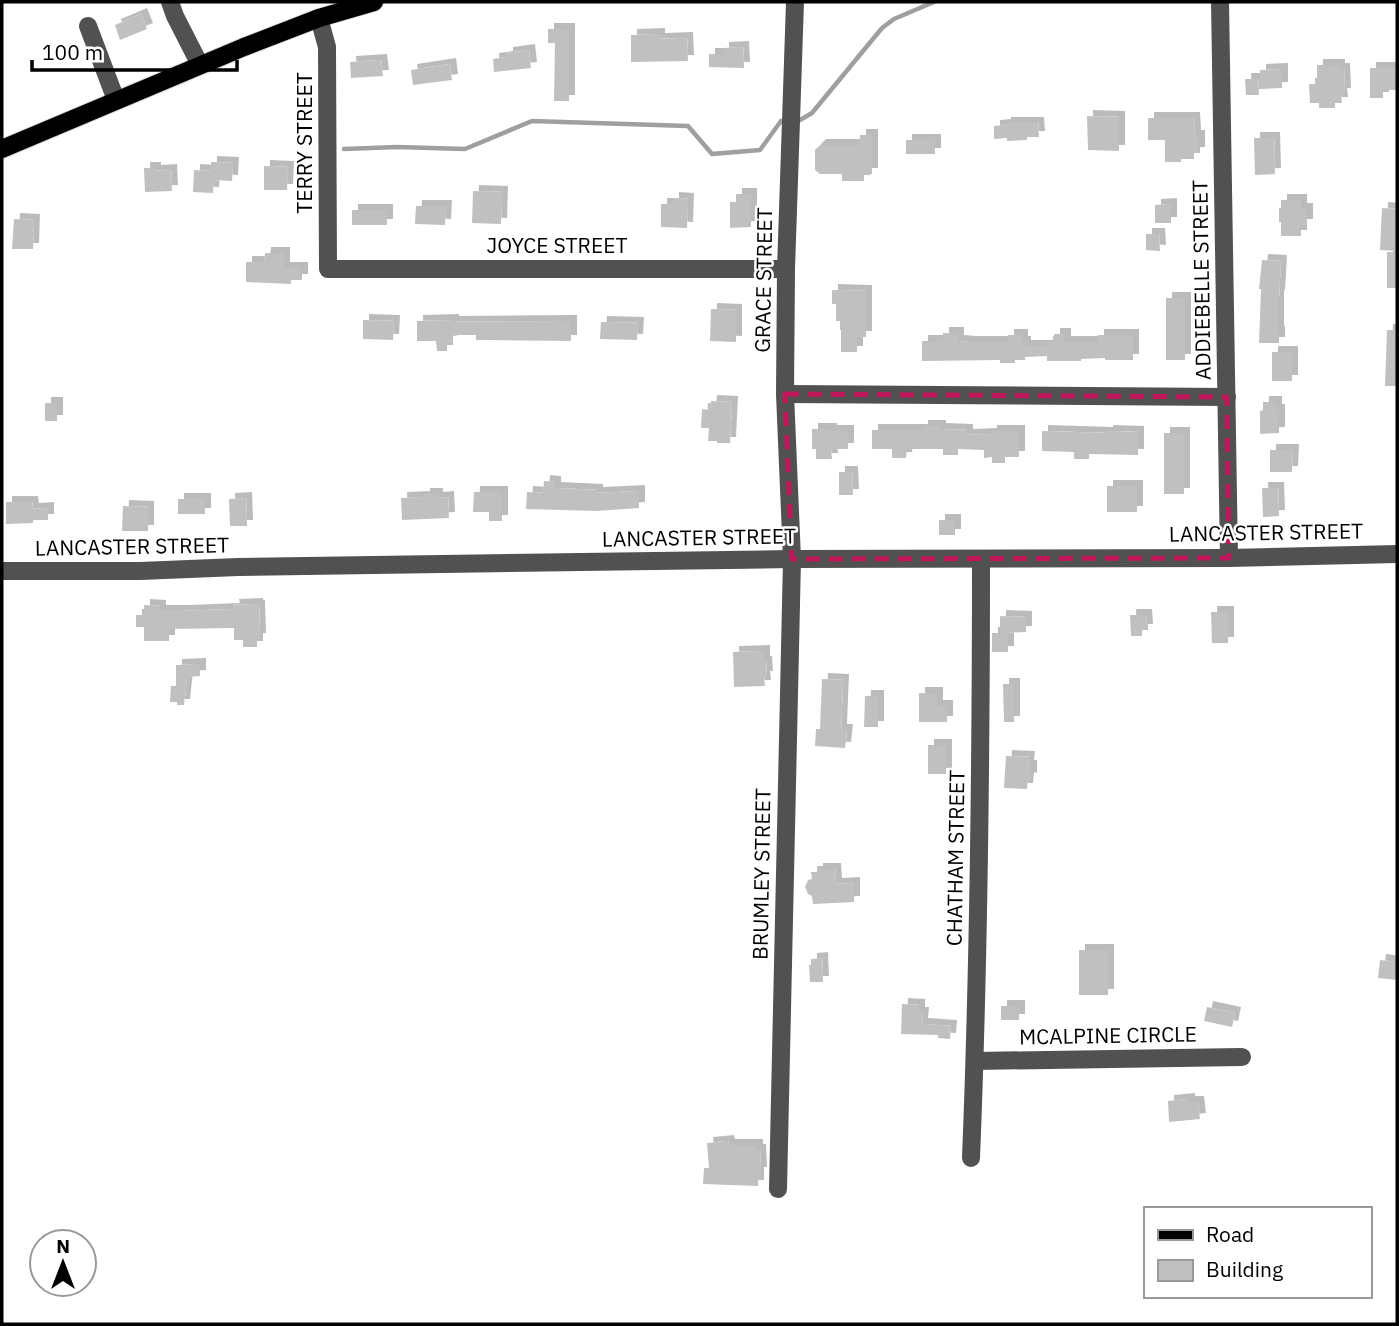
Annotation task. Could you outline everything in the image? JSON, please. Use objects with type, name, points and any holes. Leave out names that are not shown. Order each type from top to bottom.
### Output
[{"type":"main road","points":[[2,149],[200,65],[320,18],[374,2]]},
{"type":"street","points":[[170,2],[200,65]]},
{"type":"street","name":"GRACE STREET","points":[[792,559],[785,394],[786,268],[795,2]]},
{"type":"street","name":"ADDIEBELLE STREET","points":[[1220,2],[1229,558]]},
{"type":"street","name":"TERRY STREET","points":[[320,18],[327,47],[328,269]]},
{"type":"street","points":[[88,26],[116,100]]},
{"type":"street","name":"JOYCE STREET","points":[[328,269],[786,268]]},
{"type":"street","points":[[785,394],[1227,397]]},
{"type":"street","name":"LANCASTER STREET","points":[[2,571],[792,559],[1229,558],[1397,554]]},
{"type":"street","name":"BRUMLEY STREET","points":[[778,1189],[792,559]]},
{"type":"street","name":"CHATHAM STREET","points":[[971,1158],[981,787],[981,559]]},
{"type":"street","name":"MCALPINE CIRCLE","points":[[975,1061],[1242,1057]]},
{"type":"highlighted area","points":[[785,394],[1227,397],[1229,558],[792,559]]},
{"type":"building","points":[[141,14],[147,29],[120,40],[115,25]]},
{"type":"building","points":[[548,29],[569,29],[569,101],[554,101],[555,43],[548,43]]},
{"type":"building","points":[[659,34],[659,39],[687,38],[688,61],[631,62],[631,35]]},
{"type":"building","points":[[743,47],[744,68],[709,67],[709,54],[723,54],[723,48]]},
{"type":"building","points":[[529,50],[531,68],[494,72],[493,59],[507,57],[507,53]]},
{"type":"building","points":[[381,60],[383,76],[351,78],[350,62]]},
{"type":"building","points":[[450,64],[452,80],[413,85],[411,70]]},
{"type":"building","points":[[1317,65],[1339,65],[1339,69],[1344,69],[1345,94],[1341,94],[1342,103],[1335,103],[1335,108],[1319,108],[1319,103],[1310,103],[1309,84],[1317,84]]},
{"type":"building","points":[[1370,68],[1397,68],[1397,90],[1383,90],[1383,98],[1370,98]]},
{"type":"building","points":[[1282,69],[1282,88],[1260,89],[1260,70]]},
{"type":"building","points":[[1245,79],[1258,79],[1259,95],[1246,95]]},
{"type":"building","points":[[1087,116],[1119,117],[1119,151],[1088,150]]},
{"type":"building","points":[[1148,118],[1194,118],[1195,136],[1199,136],[1199,153],[1194,153],[1194,159],[1165,162],[1165,140],[1148,140]]},
{"type":"building","points":[[1005,123],[1038,123],[1039,137],[1007,141],[1007,138],[994,139],[994,126]]},
{"type":"building","points":[[860,135],[872,135],[872,174],[864,174],[864,181],[842,181],[842,174],[820,174],[815,170],[815,150],[820,145],[860,145]]},
{"type":"building","points":[[1254,138],[1274,138],[1275,174],[1255,175]]},
{"type":"building","points":[[906,140],[935,140],[935,154],[906,154]]},
{"type":"building","points":[[211,162],[233,163],[232,181],[214,180],[213,193],[193,192],[194,170],[211,171]]},
{"type":"building","points":[[264,166],[288,167],[287,190],[264,190]]},
{"type":"building","points":[[144,168],[155,168],[155,171],[171,170],[172,191],[145,192]]},
{"type":"building","points":[[473,191],[502,192],[501,224],[472,223]]},
{"type":"building","points":[[736,194],[751,194],[751,227],[730,228],[730,202],[736,202]]},
{"type":"building","points":[[673,198],[688,199],[687,228],[661,227],[661,204],[673,204]]},
{"type":"building","points":[[1281,200],[1301,200],[1301,209],[1307,209],[1307,225],[1301,225],[1301,236],[1281,236]]},
{"type":"building","points":[[1171,204],[1171,223],[1155,223],[1155,205]]},
{"type":"building","points":[[416,206],[446,206],[445,225],[415,224]]},
{"type":"building","points":[[1382,208],[1397,209],[1397,251],[1380,250]]},
{"type":"building","points":[[352,210],[387,210],[387,225],[352,225]]},
{"type":"building","points":[[14,219],[34,220],[33,249],[12,249]]},
{"type":"building","points":[[1146,234],[1159,234],[1160,251],[1146,250]]},
{"type":"building","points":[[1387,252],[1397,252],[1397,288],[1387,288]]},
{"type":"building","points":[[265,253],[284,253],[284,268],[302,268],[302,280],[291,280],[291,284],[246,282],[246,262],[264,262]]},
{"type":"building","points":[[1262,260],[1281,261],[1278,296],[1279,343],[1259,343]]},
{"type":"building","points":[[832,290],[866,291],[866,337],[857,337],[857,352],[841,352],[840,321],[836,321],[836,304],[832,304]]},
{"type":"building","points":[[1166,298],[1185,298],[1185,360],[1166,360]]},
{"type":"building","points":[[711,309],[736,310],[736,342],[710,341]]},
{"type":"building","points":[[363,320],[394,321],[393,340],[363,339]]},
{"type":"building","points":[[417,321],[571,321],[571,341],[476,340],[476,335],[453,335],[453,341],[447,342],[447,351],[437,351],[436,341],[417,341]]},
{"type":"building","points":[[601,322],[638,323],[637,340],[600,339]]},
{"type":"building","points":[[1387,330],[1397,330],[1397,386],[1385,386]]},
{"type":"building","points":[[943,333],[958,333],[958,341],[970,342],[1008,342],[1008,335],[1022,335],[1025,346],[1047,346],[1047,342],[1054,342],[1054,334],[1065,334],[1065,342],[1098,342],[1098,335],[1133,335],[1133,360],[1105,358],[1047,361],[1047,356],[1025,357],[1025,360],[1015,360],[1015,363],[1000,363],[1000,360],[922,361],[922,341],[943,341]]},
{"type":"building","points":[[1272,352],[1292,352],[1292,381],[1272,381]]},
{"type":"building","points":[[711,401],[732,402],[730,443],[708,441],[709,428],[701,428],[702,409],[710,410]]},
{"type":"building","points":[[1263,402],[1276,402],[1276,410],[1279,410],[1279,433],[1260,434],[1260,411],[1263,410]]},
{"type":"building","points":[[45,403],[57,403],[57,421],[45,421]]},
{"type":"building","points":[[922,426],[967,430],[967,435],[991,434],[991,431],[1019,431],[1019,457],[1005,457],[1005,463],[992,463],[992,457],[984,458],[984,450],[958,449],[958,455],[943,455],[943,449],[907,449],[906,458],[892,458],[892,449],[872,449],[872,430],[922,430]]},
{"type":"building","points":[[812,429],[848,431],[848,449],[831,449],[832,459],[816,459],[816,449],[812,449]]},
{"type":"building","points":[[1042,431],[1138,432],[1138,455],[1089,454],[1089,459],[1074,459],[1074,452],[1042,451]]},
{"type":"building","points":[[1164,433],[1184,433],[1184,494],[1164,494]]},
{"type":"building","points":[[1270,450],[1293,450],[1292,472],[1270,472]]},
{"type":"building","points":[[839,472],[852,472],[853,495],[839,495]]},
{"type":"building","points":[[544,481],[555,482],[555,488],[597,490],[597,493],[639,491],[639,508],[596,511],[526,509],[527,492],[543,493]]},
{"type":"building","points":[[1107,486],[1137,486],[1137,512],[1107,512]]},
{"type":"building","points":[[1262,488],[1278,488],[1279,516],[1263,517]]},
{"type":"building","points":[[474,492],[502,492],[502,521],[489,521],[489,512],[473,512]]},
{"type":"building","points":[[424,494],[437,494],[437,498],[448,497],[449,518],[402,520],[401,498],[424,497]]},
{"type":"building","points":[[246,498],[247,526],[230,526],[229,499]]},
{"type":"building","points":[[178,499],[205,499],[205,514],[178,514]]},
{"type":"building","points":[[6,502],[32,502],[33,509],[48,508],[48,520],[6,524]]},
{"type":"building","points":[[123,506],[148,507],[148,531],[122,531]]},
{"type":"building","points":[[939,520],[955,520],[955,535],[939,535]]},
{"type":"building","points":[[257,604],[260,639],[257,639],[257,647],[243,647],[243,640],[234,640],[234,628],[169,629],[169,641],[144,641],[144,627],[136,627],[136,615],[144,615],[144,605],[160,606],[160,611],[182,611],[234,609],[233,605]]},
{"type":"building","points":[[1211,612],[1228,612],[1228,643],[1212,643]]},
{"type":"building","points":[[1130,615],[1146,615],[1147,630],[1142,630],[1142,636],[1131,636]]},
{"type":"building","points":[[1000,616],[1026,617],[1026,632],[1000,633]]},
{"type":"building","points":[[992,633],[1008,633],[1008,652],[992,652]]},
{"type":"building","points":[[764,651],[767,677],[764,677],[765,686],[734,687],[733,652]]},
{"type":"building","points":[[200,664],[200,676],[187,677],[184,705],[170,702],[171,686],[176,686],[176,665]]},
{"type":"building","points":[[822,679],[843,680],[841,730],[847,730],[845,748],[815,746],[816,729],[820,729]]},
{"type":"building","points":[[1003,684],[1014,684],[1014,722],[1004,722]]},
{"type":"building","points":[[919,693],[937,693],[937,706],[947,706],[947,722],[919,722]]},
{"type":"building","points":[[865,696],[878,696],[878,727],[864,727]]},
{"type":"building","points":[[928,745],[946,745],[946,774],[928,774]]},
{"type":"building","points":[[1006,756],[1029,757],[1031,779],[1028,778],[1027,789],[1004,788]]},
{"type":"building","points":[[817,869],[835,869],[836,884],[854,883],[854,902],[813,904],[812,896],[805,887],[808,880],[812,879],[811,872],[817,872]]},
{"type":"building","points":[[1079,950],[1108,950],[1108,995],[1079,995]]},
{"type":"building","points":[[822,958],[823,982],[810,982],[811,959]]},
{"type":"building","points":[[1380,960],[1397,962],[1397,980],[1378,978]]},
{"type":"building","points":[[902,1004],[919,1005],[919,1013],[923,1013],[922,1024],[951,1026],[950,1039],[938,1038],[938,1035],[901,1034]]},
{"type":"building","points":[[1001,1006],[1019,1006],[1019,1020],[1001,1020]]},
{"type":"building","points":[[1207,1007],[1235,1013],[1232,1027],[1204,1021]]},
{"type":"building","points":[[1189,1099],[1189,1102],[1198,1102],[1200,1119],[1169,1122],[1168,1101]]},
{"type":"building","points":[[728,1141],[729,1145],[757,1145],[757,1150],[760,1150],[761,1173],[758,1173],[758,1186],[703,1184],[704,1168],[709,1168],[707,1143]]},
{"type":"waterway","points":[[800,120],[812,113],[882,28],[894,19],[934,2]]},
{"type":"waterway","points":[[344,149],[465,149],[532,121],[688,126],[712,154],[760,150],[781,121]]}]
